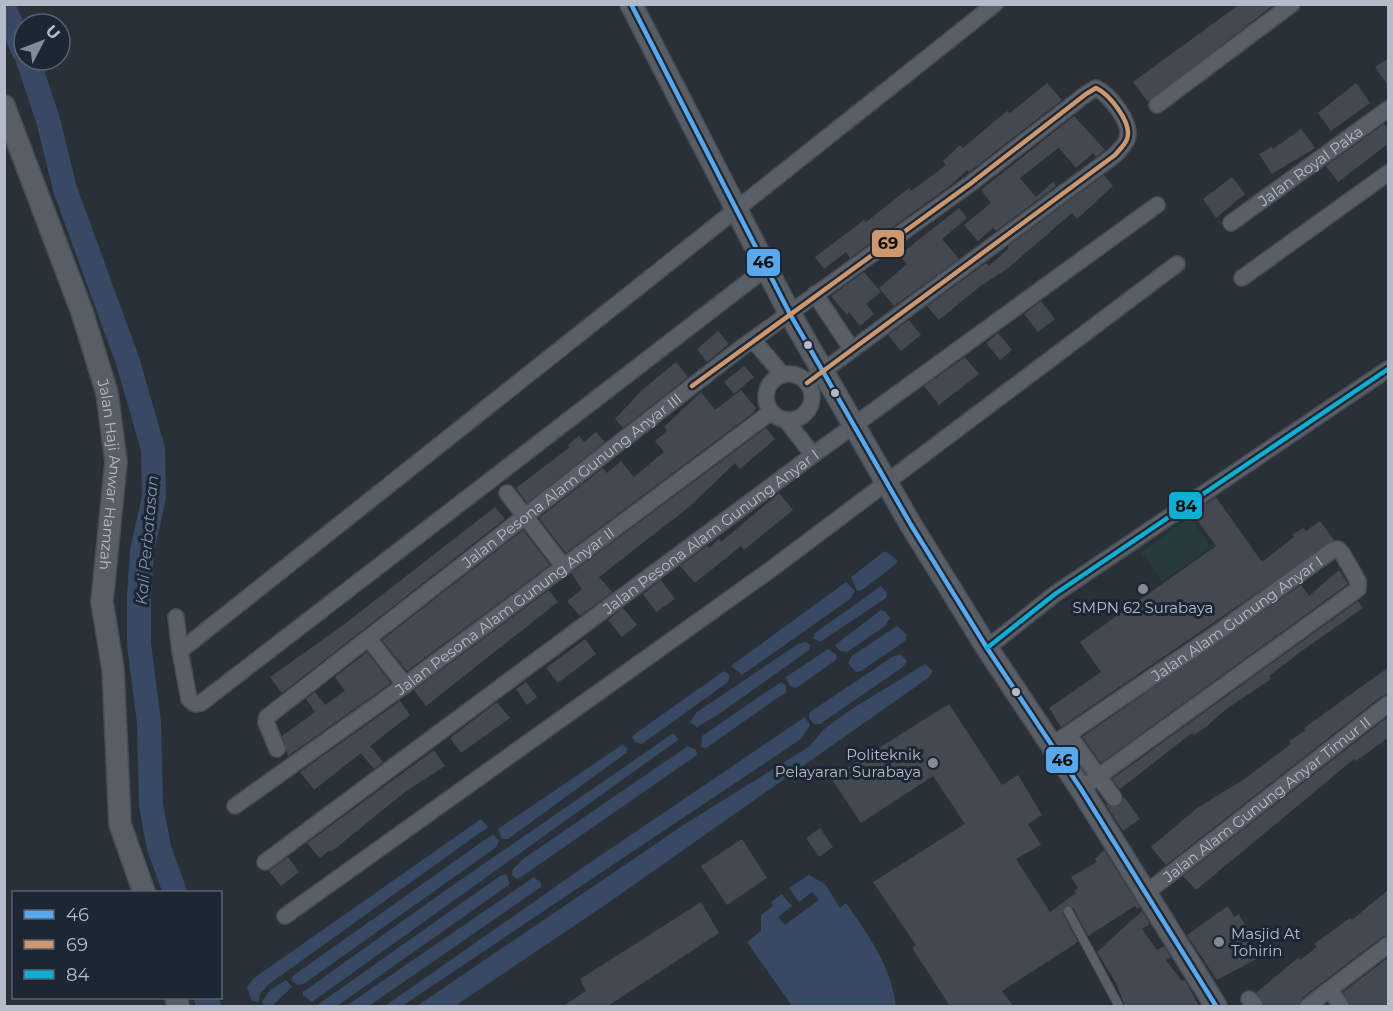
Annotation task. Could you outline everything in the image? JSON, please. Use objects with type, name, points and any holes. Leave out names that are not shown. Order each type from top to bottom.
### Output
[{"type":"street","points":[[631,4],[790,314],[987,648],[1060,740],[1099,777],[1114,798]]},
{"type":"street","points":[[180,651],[995,4]]},
{"type":"street","points":[[1157,105],[1292,4]]},
{"type":"street","name":"Jalan Pesona Alam Gunung Anyar III","points":[[277,748],[266,722],[267,717],[814,294],[970,184],[1096,88],[1104,92],[1125,121],[1128,138],[1122,148],[851,348]]},
{"type":"street","name":"Jalan Haji Anwar Hamzah","points":[[4,106],[82,312],[107,393],[116,462],[102,602],[112,669],[120,824],[144,891]]},
{"type":"street","name":"Jalan Royal Paka","points":[[1231,223],[1389,109]]},
{"type":"street","points":[[1242,279],[1389,173]]},
{"type":"street","name":"Jalan Pesona Alam Gunung Anyar I","points":[[265,862],[813,455],[1157,205]]},
{"type":"street","points":[[285,916],[649,658],[888,483],[1178,264]]},
{"type":"street","points":[[176,617],[189,699],[195,704],[201,703],[766,268]]},
{"type":"street","points":[[807,383],[851,348],[814,294]]},
{"type":"street","points":[[753,340],[783,375]]},
{"type":"street","points":[[987,648],[1055,594],[1389,369]]},
{"type":"street","points":[[786,420],[795,419],[809,409],[812,400],[807,383],[800,377],[783,375],[775,379],[767,394],[771,412],[786,420],[813,455]]},
{"type":"street","name":"Jalan Pesona Alam Gunung Anyar II","points":[[235,806],[405,685],[771,412]]},
{"type":"street","points":[[507,493],[564,567]]},
{"type":"street","name":"Jalan Alam Gunung Anyar I","points":[[1060,740],[1333,550],[1338,549],[1342,553],[1358,581],[1358,589],[1081,789]]},
{"type":"street","points":[[369,639],[405,685]]},
{"type":"street","name":"Jalan Alam Gunung Anyar Timur II","points":[[1146,894],[1389,704]]},
{"type":"street","points":[[1060,740],[1081,789],[1216,1006]]},
{"type":"street","points":[[1308,1006],[1386,953]]},
{"type":"street","points":[[1330,990],[1341,1006]]},
{"type":"lane","points":[[1068,911],[1119,1006]]},
{"type":"green space","points":[[1190,517],[1211,547],[1162,582],[1141,552]]},
{"type":"water","points":[[885,551],[897,560],[896,564],[862,590],[857,591],[851,577]]},
{"type":"water","points":[[846,582],[855,591],[850,599],[742,675],[731,666]]},
{"type":"water","points":[[881,586],[887,593],[886,598],[820,642],[813,638],[815,633]]},
{"type":"water","points":[[881,610],[885,611],[890,618],[885,626],[847,652],[840,651],[835,645]]},
{"type":"water","points":[[897,626],[907,635],[905,641],[861,671],[856,672],[848,663],[852,656]]},
{"type":"water","points":[[806,642],[810,645],[809,650],[719,714],[697,727],[690,722],[697,712],[798,644]]},
{"type":"water","points":[[828,649],[837,655],[836,660],[796,688],[790,686],[786,677]]},
{"type":"water","points":[[901,654],[907,662],[903,667],[820,724],[814,724],[809,718],[810,712],[892,657]]},
{"type":"water","points":[[925,664],[933,671],[928,678],[608,903],[455,1006],[417,1006],[685,824],[810,746],[823,730],[847,712]]},
{"type":"water","points":[[724,671],[730,676],[728,682],[642,744],[635,742],[632,737],[636,733]]},
{"type":"water","points":[[781,682],[786,686],[786,692],[706,748],[701,747],[702,736]]},
{"type":"water","points":[[805,717],[810,725],[801,739],[402,1006],[385,1006],[585,866]]},
{"type":"water","points":[[675,734],[678,740],[312,1002],[303,995],[303,992],[446,890]]},
{"type":"water","points":[[622,745],[628,748],[626,753],[508,839],[502,839],[498,829]]},
{"type":"water","points":[[688,746],[696,750],[697,755],[521,877],[517,879],[512,875],[513,869],[523,859]]},
{"type":"water","points":[[481,819],[488,827],[269,984],[260,994],[258,1002],[251,1000],[247,987],[254,978]]},
{"type":"water","points":[[493,834],[499,841],[495,848],[305,983],[298,985],[291,980],[294,975]]},
{"type":"water","points":[[506,874],[510,884],[337,1006],[316,1006],[500,876]]},
{"type":"water","points":[[809,875],[825,884],[840,908],[846,903],[863,927],[884,965],[896,1006],[792,1006],[747,942],[761,931],[761,915],[773,906],[771,902],[782,894],[792,906],[778,917],[785,925],[819,900],[812,892],[799,902],[789,888]]},
{"type":"water","points":[[534,877],[541,883],[541,887],[369,1006],[346,1006]]},
{"type":"water","points":[[286,980],[292,987],[272,1006],[264,1006],[262,1002],[270,990]]},
{"type":"building","points":[[1240,4],[1275,4],[1148,102],[1133,82]]},
{"type":"building","points":[[1389,58],[1389,87],[1375,67]]},
{"type":"building","points":[[1047,83],[1062,100],[969,172],[967,170],[951,185],[850,258],[846,252],[824,269],[815,257],[864,220],[866,222],[909,188],[911,191],[925,181],[946,165],[943,161],[960,145],[963,148],[1007,111],[1010,113]]},
{"type":"building","points":[[1356,83],[1370,103],[1331,131],[1318,113]]},
{"type":"building","points":[[1074,116],[1105,150],[1096,157],[1093,153],[1076,168],[1059,148],[1057,149],[1020,178],[1036,197],[1053,182],[1056,186],[996,231],[993,228],[978,241],[964,225],[991,203],[981,190]]},
{"type":"building","points":[[1384,124],[1389,129],[1389,143],[1338,182],[1326,166]]},
{"type":"building","points":[[1301,129],[1315,148],[1272,174],[1259,154],[1271,147],[1273,149]]},
{"type":"building","points":[[1104,175],[1113,186],[1077,219],[1072,213],[1007,269],[979,287],[939,320],[927,306],[986,263],[989,266],[1008,249],[1008,246]]},
{"type":"building","points":[[1232,177],[1245,194],[1216,218],[1203,199]]},
{"type":"building","points":[[959,208],[967,218],[942,239],[959,259],[894,306],[879,288],[907,264],[899,255]]},
{"type":"building","points":[[864,272],[881,292],[866,304],[874,314],[860,326],[849,312],[847,315],[831,296]]},
{"type":"building","points":[[1041,301],[1055,319],[1038,332],[1024,314]]},
{"type":"building","points":[[909,320],[921,335],[901,351],[888,335]]},
{"type":"building","points":[[718,331],[729,344],[707,362],[697,349]]},
{"type":"building","points":[[998,333],[1012,350],[1000,360],[986,343]]},
{"type":"building","points":[[965,357],[979,374],[939,405],[924,386]]},
{"type":"building","points":[[676,362],[688,377],[623,428],[615,419],[641,391]]},
{"type":"building","points":[[744,366],[754,377],[734,394],[724,382]]},
{"type":"building","points":[[741,390],[756,408],[753,413],[566,553],[539,518],[603,468],[607,473],[621,461],[634,477],[664,452],[655,441],[667,431],[664,427],[701,392],[715,410]]},
{"type":"building","points":[[766,428],[775,439],[740,469],[735,463],[689,507],[599,577],[612,592],[580,616],[567,601],[582,589],[571,573]]},
{"type":"building","points":[[596,432],[605,442],[527,503],[516,488],[570,447],[568,445],[579,436],[584,442]]},
{"type":"building","points":[[779,493],[793,510],[744,550],[741,546],[695,583],[680,566],[707,546],[709,548],[719,539],[721,542]]},
{"type":"building","points":[[1216,497],[1262,562],[1294,537],[1292,535],[1303,528],[1306,531],[1320,521],[1334,540],[1061,727],[1049,708],[1101,672],[1080,642],[1216,546],[1192,513]]},
{"type":"building","points":[[495,507],[505,519],[282,693],[270,677],[342,626]]},
{"type":"building","points":[[523,530],[550,565],[407,671],[382,640]]},
{"type":"building","points":[[1339,570],[1348,584],[1101,763],[1082,737],[1301,585],[1309,596]]},
{"type":"building","points":[[661,580],[675,599],[656,612],[643,594]]},
{"type":"building","points":[[549,590],[558,602],[426,706],[414,690]]},
{"type":"building","points":[[1358,601],[1363,608],[1303,650],[1269,676],[1271,679],[1225,710],[1206,727],[1194,735],[1192,733],[1120,789],[1112,779]]},
{"type":"building","points":[[623,608],[637,625],[622,637],[608,620]]},
{"type":"building","points":[[585,639],[596,654],[558,683],[546,668]]},
{"type":"building","points":[[367,652],[391,683],[288,756],[282,736],[315,712],[306,699],[315,692],[325,705],[345,691],[335,677]]},
{"type":"building","points":[[1389,667],[1389,694],[1382,696],[1166,865],[1151,847],[1197,808],[1243,780],[1291,744],[1289,741],[1305,731],[1304,728]]},
{"type":"building","points":[[526,682],[537,697],[527,705],[516,689]]},
{"type":"building","points":[[400,701],[410,715],[370,746],[383,762],[374,769],[361,753],[314,790],[300,772]]},
{"type":"building","points":[[497,702],[510,718],[461,753],[450,738]]},
{"type":"building","points":[[949,704],[1002,785],[1018,775],[1042,815],[1028,824],[1041,845],[1016,859],[1050,912],[1076,893],[1074,891],[1078,888],[1071,877],[1097,862],[1095,859],[1104,850],[1140,907],[1137,909],[1135,906],[1088,936],[1073,908],[1065,906],[1063,913],[1078,942],[1002,991],[1013,1006],[950,1006],[912,948],[916,945],[873,882],[965,824],[933,776],[861,823],[831,778]]},
{"type":"building","points":[[1389,716],[1389,737],[1356,761],[1354,759],[1196,890],[1183,876]]},
{"type":"building","points":[[434,750],[445,766],[405,792],[331,852],[330,850],[320,858],[307,843]]},
{"type":"building","points":[[1124,797],[1140,819],[1123,831],[1106,805],[1119,806]]},
{"type":"building","points":[[820,828],[833,847],[819,857],[806,838]]},
{"type":"building","points":[[742,839],[767,878],[727,905],[701,866]]},
{"type":"building","points":[[288,857],[299,872],[281,886],[269,871]]},
{"type":"building","points":[[1389,889],[1389,935],[1382,937],[1302,998],[1298,1006],[1264,1006],[1256,993],[1298,958],[1300,960],[1317,947],[1314,944],[1350,918],[1352,920]]},
{"type":"building","points":[[701,902],[719,933],[608,1006],[563,1006],[586,991],[580,979]]},
{"type":"building","name":"Masjid At Tohirin","points":[[1228,906],[1234,917],[1239,914],[1251,936],[1245,938],[1260,957],[1217,980],[1187,935]]},
{"type":"building","points":[[1142,911],[1150,924],[1142,929],[1157,950],[1164,946],[1171,957],[1166,960],[1182,981],[1185,980],[1199,1006],[1125,1006],[1116,983],[1097,952]]},
{"type":"building","points":[[1389,957],[1389,1006],[1351,1006],[1343,992]]},
{"type":"waterway","name":"Kali Perbatasan","points":[[4,8],[12,26]]},
{"type":"waterway","name":"Kali Perbatasan","points":[[32,72],[48,120],[65,189],[128,362],[153,449],[154,497],[142,551],[139,644],[149,723],[151,805],[159,848],[175,891]]},
{"type":"waterway","name":"Kali Perbatasan","points":[[206,999],[209,1006]]},
{"type":"transit line","name":"46","points":[[631,4],[790,314],[911,525],[987,648],[1081,789],[1216,1006]]},
{"type":"transit line","name":"69","points":[[692,386],[970,184],[1086,94],[1096,88],[1113,103],[1123,117],[1128,132],[1126,141],[1115,155],[807,383]]},
{"type":"transit line","name":"84","points":[[987,648],[1055,594],[1388,369]]},
{"type":"place","name":"SMPN 62 Surabaya","points":[[1143,589]]},
{"type":"place","name":"Politeknik Pelayaran Surabaya","points":[[933,763]]},
{"type":"place","name":"Masjid At Tohirin","points":[[1219,942]]}]
